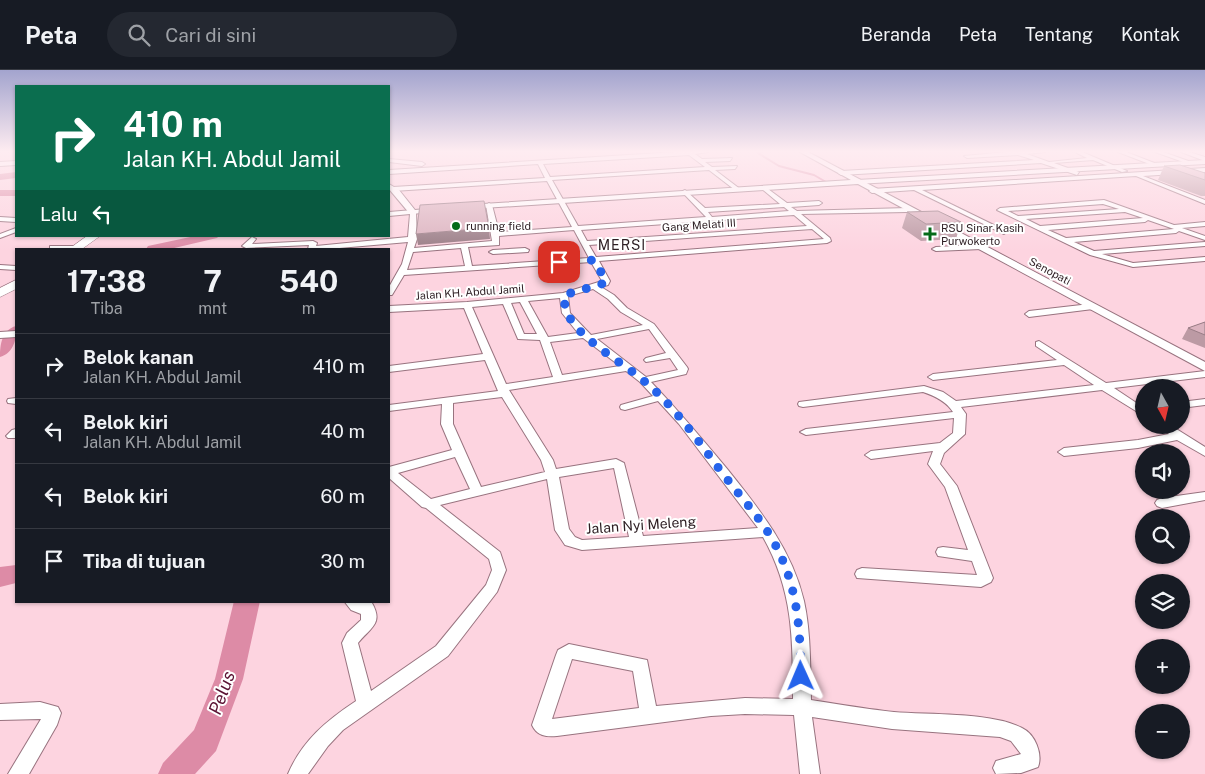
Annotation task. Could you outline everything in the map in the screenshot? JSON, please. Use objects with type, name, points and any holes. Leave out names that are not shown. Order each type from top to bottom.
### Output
[{"type":"main road","points":[[75,248],[93,237]]},
{"type":"main road","points":[[0,292],[15,284]]},
{"type":"street","points":[[394,187],[431,185]]},
{"type":"street","points":[[552,185],[606,281],[596,287],[624,310],[650,326],[684,371],[644,380]]},
{"type":"street","points":[[731,185],[736,189]]},
{"type":"street","points":[[462,208],[560,200],[813,185]]},
{"type":"street","name":"Senopati","points":[[862,185],[1205,367]]},
{"type":"street","points":[[872,191],[964,185]]},
{"type":"street","points":[[1162,185],[1205,202]]},
{"type":"street","points":[[394,187],[406,206],[418,211]]},
{"type":"street","points":[[404,273],[742,249],[827,241],[828,239],[815,226],[764,188]]},
{"type":"street","points":[[913,188],[1004,232]]},
{"type":"street","points":[[686,192],[742,249]]},
{"type":"street","points":[[1201,236],[1101,202],[1000,210],[1093,253],[1130,265],[1205,259]]},
{"type":"street","points":[[704,210],[819,203]]},
{"type":"street","points":[[415,249],[496,243],[496,234],[489,205]]},
{"type":"street","points":[[390,209],[401,213]]},
{"type":"street","points":[[390,214],[443,209]]},
{"type":"street","points":[[496,234],[798,213],[908,210]]},
{"type":"street","points":[[1016,218],[1124,210]]},
{"type":"street","points":[[390,292],[404,273],[415,249],[413,240],[418,211]]},
{"type":"street","points":[[951,215],[978,214]]},
{"type":"street","points":[[922,217],[941,216]]},
{"type":"street","points":[[0,219],[15,220]]},
{"type":"street","points":[[1040,229],[1150,220]]},
{"type":"street","points":[[521,222],[525,250],[530,262]]},
{"type":"street","points":[[1065,240],[1205,224]]},
{"type":"street","name":"Gang Melati III","points":[[586,243],[815,226]]},
{"type":"street","points":[[0,236],[15,230]]},
{"type":"street","points":[[252,239],[246,246],[312,243],[311,247]]},
{"type":"street","points":[[302,248],[413,240]]},
{"type":"street","points":[[1093,253],[1205,244]]},
{"type":"street","points":[[464,246],[469,269]]},
{"type":"street","points":[[936,249],[978,246]]},
{"type":"street","points":[[53,248],[75,248]]},
{"type":"street","points":[[493,252],[525,250]]},
{"type":"street","points":[[0,267],[15,268]]},
{"type":"street","name":"Jalan KH. Abdul Jamil","points":[[390,309],[467,305],[564,295],[596,287]]},
{"type":"street","points":[[564,295],[566,313],[587,336],[644,380],[699,441],[759,518],[781,556],[796,602],[801,646],[802,707],[810,774]]},
{"type":"street","points":[[523,299],[544,339],[558,378]]},
{"type":"street","points":[[506,301],[521,337],[544,339],[587,336],[650,326]]},
{"type":"street","name":"Jalan Nyi Meleng","points":[[467,305],[503,390],[541,450],[552,474],[562,530],[570,541],[582,545],[767,532]]},
{"type":"street","points":[[1029,314],[1090,306]]},
{"type":"street","points":[[0,335],[15,334]]},
{"type":"street","points":[[1039,344],[1135,407]]},
{"type":"street","points":[[649,360],[673,355]]},
{"type":"street","points":[[392,369],[490,356]]},
{"type":"street","points":[[933,377],[1064,362]]},
{"type":"street","points":[[390,408],[448,400],[558,378],[627,368]]},
{"type":"street","points":[[806,432],[1102,387],[1205,374]]},
{"type":"street","points":[[803,404],[924,389],[934,391],[957,409],[959,434],[942,446],[934,459],[934,464],[951,486],[987,577],[984,580],[862,574]]},
{"type":"street","points":[[625,407],[661,397]]},
{"type":"street","points":[[448,400],[448,424],[477,491]]},
{"type":"street","points":[[1190,404],[1205,402]]},
{"type":"street","points":[[1176,434],[1205,452]]},
{"type":"street","points":[[1064,452],[1138,444],[1179,436]]},
{"type":"street","points":[[870,455],[942,446]]},
{"type":"street","points":[[393,470],[460,452]]},
{"type":"street","points":[[437,501],[552,474],[619,464],[637,540]]},
{"type":"street","points":[[298,774],[305,760],[337,724],[442,651],[492,588],[498,577],[498,563],[495,556],[437,501],[393,470]]},
{"type":"street","points":[[1162,503],[1205,496]]},
{"type":"street","points":[[943,552],[978,557]]},
{"type":"street","points":[[354,603],[356,606],[367,608],[370,615],[369,622],[350,641],[365,703]]},
{"type":"street","points":[[649,717],[641,665],[573,651],[564,655],[541,724],[546,728],[649,717],[711,708],[745,706],[802,707],[892,720],[1000,728],[1018,735],[1031,753],[1031,760],[1026,763],[1009,765],[1003,768],[1006,774]]},
{"type":"street","points":[[0,712],[40,710],[52,713],[51,719],[18,774]]},
{"type":"building","points":[[484,201],[489,228],[416,234],[420,205]]},
{"type":"building","points":[[938,211],[961,222],[926,224],[907,212]]},
{"type":"building","points":[[1205,322],[1205,335],[1188,328]]},
{"type":"waterway","name":"Pelus","points":[[0,193],[15,193]]},
{"type":"waterway","name":"Pelus","points":[[157,248],[208,237]]},
{"type":"waterway","name":"Pelus","points":[[0,352],[15,332]]},
{"type":"waterway","name":"Pelus","points":[[0,577],[15,574]]},
{"type":"waterway","name":"Pelus","points":[[174,774],[205,740],[229,679],[247,603]]},
{"type":"place","name":"running field","points":[[456,226]]},
{"type":"place","name":"RSU Sinar Kasih Purwokerto","points":[[930,234]]},
{"type":"district","name":"MERSI","points":[[622,245]]},
{"type":"route","points":[[559,262],[594,260],[606,281],[605,283],[601,286],[564,295],[566,313],[585,335],[644,380],[661,397],[759,518],[774,542],[790,577],[796,602],[801,646],[801,676]]}]
